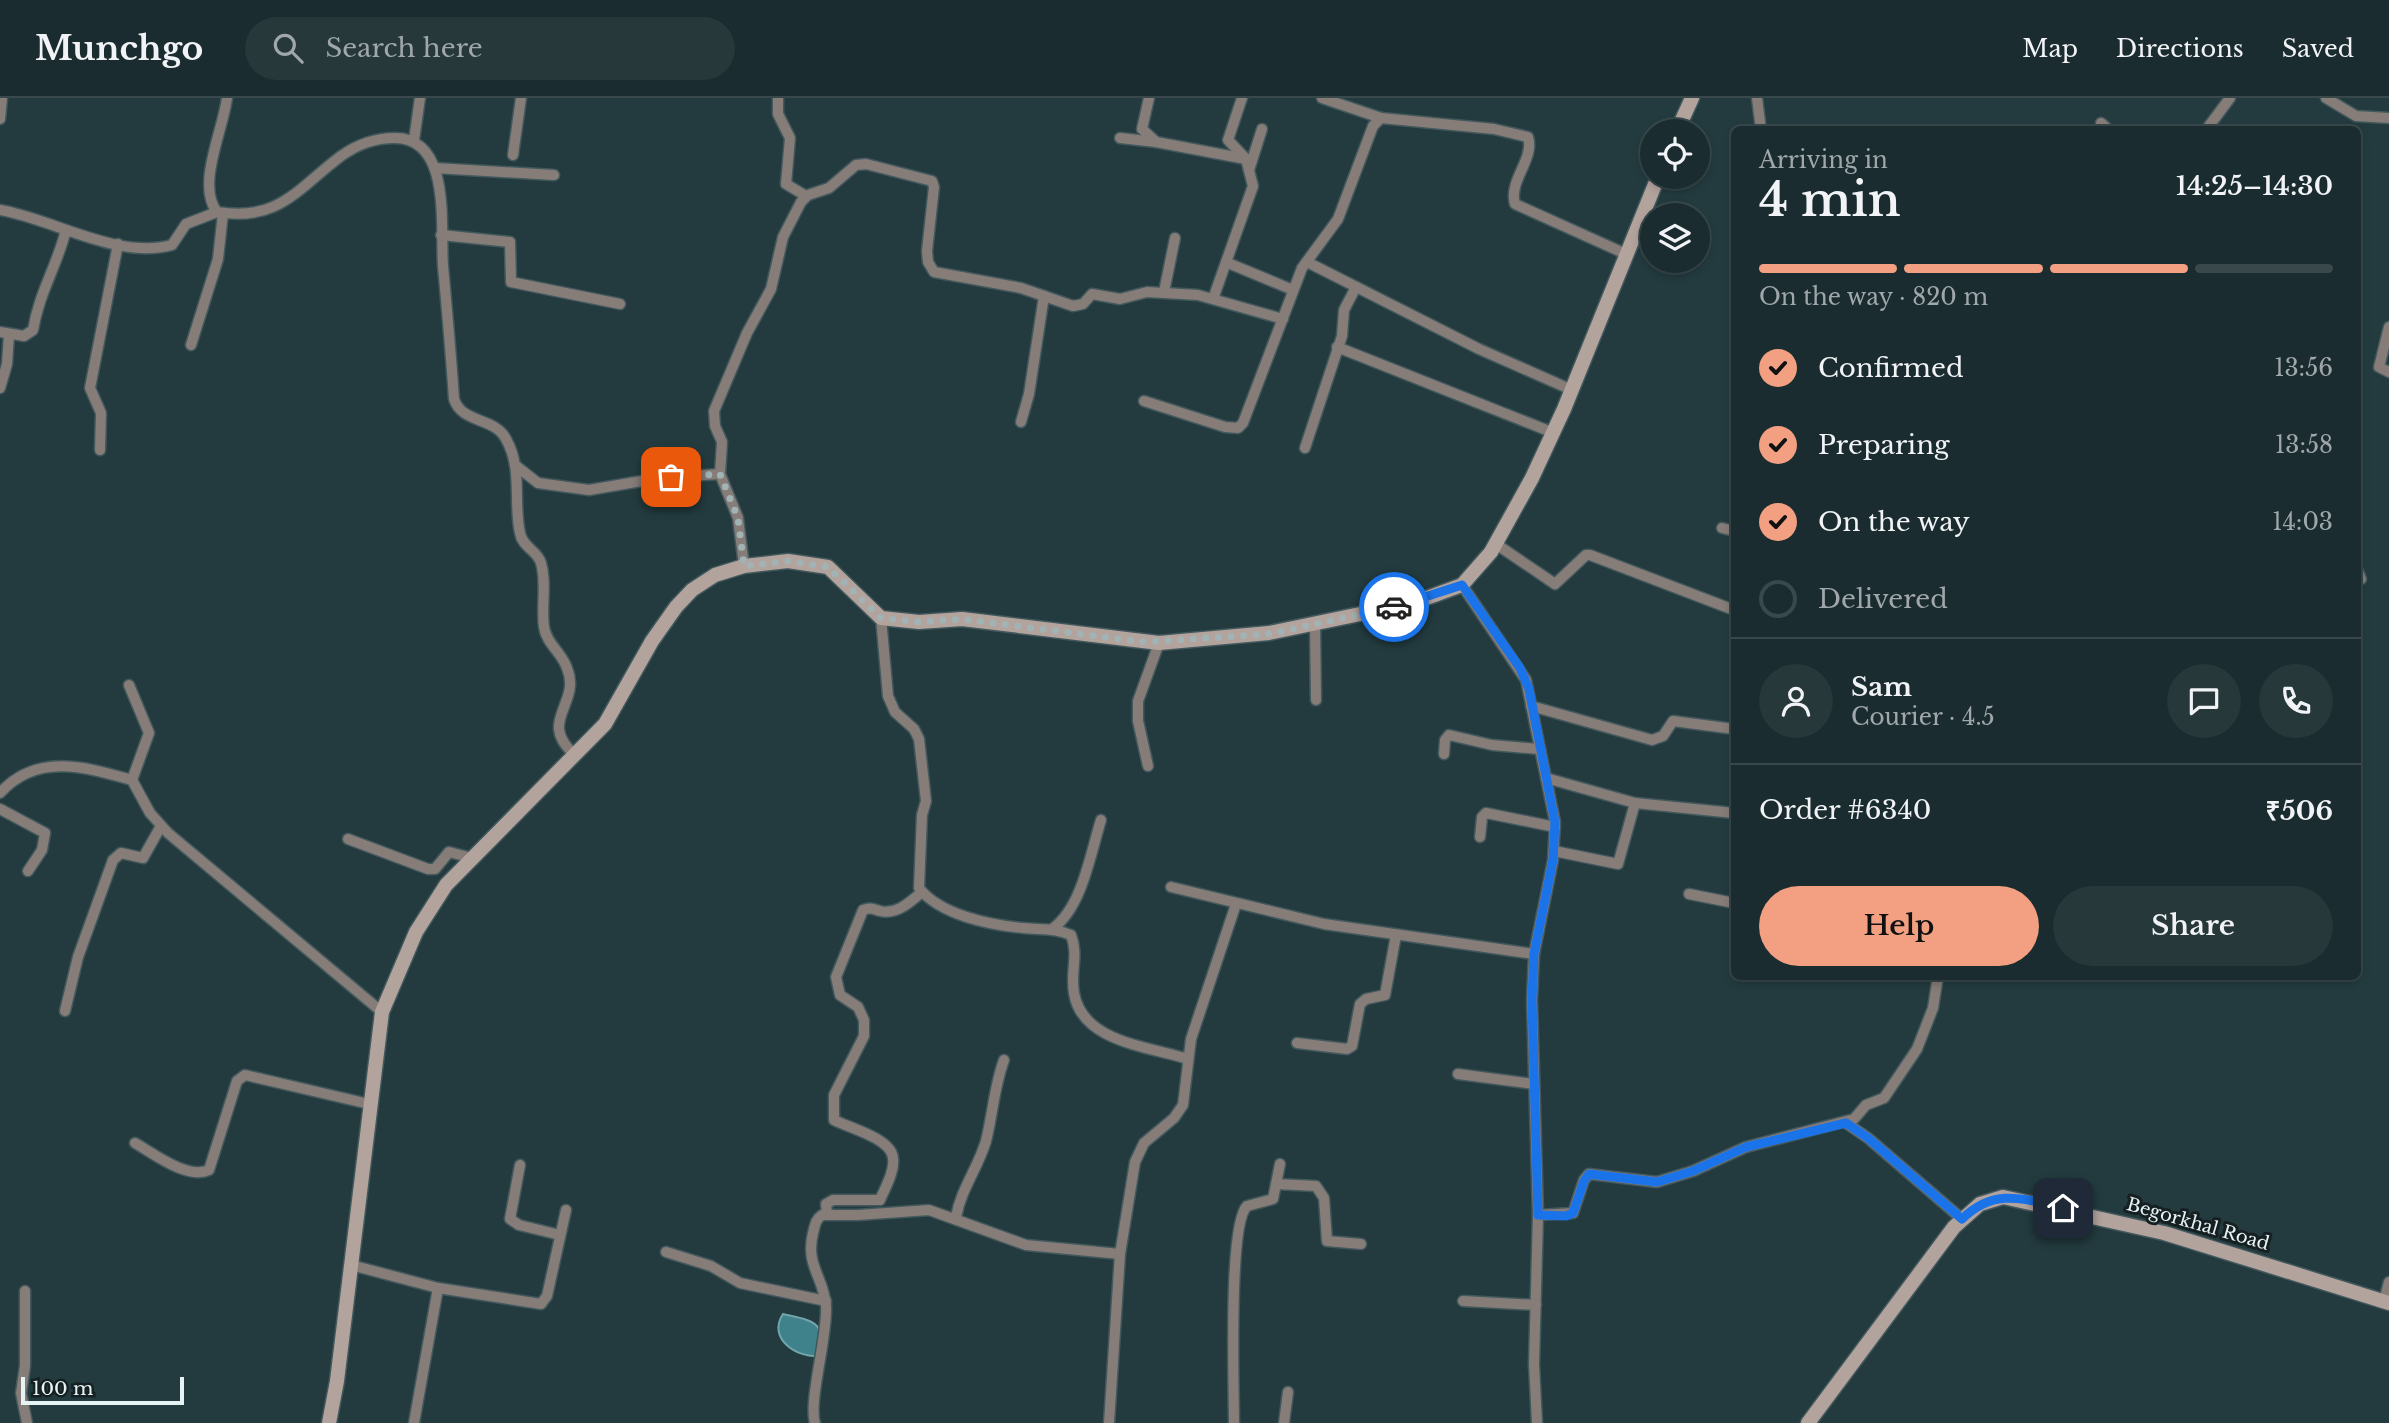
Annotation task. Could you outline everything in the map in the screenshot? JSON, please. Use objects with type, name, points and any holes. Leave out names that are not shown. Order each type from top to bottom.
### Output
[{"type":"street","points":[[0,119],[2,98]]},
{"type":"street","points":[[191,345],[218,259],[220,212],[209,201],[206,183],[223,128],[227,98]]},
{"type":"street","points":[[414,140],[420,98]]},
{"type":"street","points":[[513,155],[520,98]]},
{"type":"street","points":[[778,98],[778,114],[790,138],[786,184],[806,196]]},
{"type":"street","points":[[1149,98],[1142,129],[1156,142]]},
{"type":"street","points":[[1213,299],[1252,192],[1247,164],[1228,140],[1242,98]]},
{"type":"street","points":[[1322,98],[1381,118],[1494,129],[1528,137],[1529,146],[1514,190],[1515,204],[1626,254]]},
{"type":"street","points":[[1682,119],[1692,98]]},
{"type":"street","points":[[1756,98],[1760,126]]},
{"type":"street","points":[[2209,126],[2230,98]]},
{"type":"street","points":[[2326,98],[2356,116],[2389,118]]},
{"type":"street","points":[[1144,401],[1225,428],[1238,428],[1293,290],[1307,262],[1338,219],[1373,127],[1381,118]]},
{"type":"street","points":[[1247,164],[1262,129]]},
{"type":"street","points":[[0,210],[118,244],[155,248],[172,245],[186,224],[220,212],[250,214],[282,204],[364,142],[384,138],[414,140],[429,155],[435,169],[440,196],[454,398],[463,414],[497,429],[506,437],[515,465],[520,533],[542,566],[544,626],[547,637],[568,670],[570,684],[557,732],[562,744],[575,755]]},
{"type":"street","points":[[1120,138],[1156,142],[1247,164]]},
{"type":"street","points":[[744,566],[738,518],[720,474],[722,442],[715,426],[714,411],[747,333],[771,289],[783,237],[806,196],[829,188],[861,164],[928,178],[934,187],[927,251],[930,268],[939,274],[988,280],[1077,307],[1092,294],[1125,299],[1139,294],[1164,292],[1213,299],[1283,319]]},
{"type":"street","points":[[435,169],[554,175]]},
{"type":"street","points":[[329,1423],[382,1012],[416,932],[446,885],[575,755],[614,711],[652,641],[692,590],[715,575],[744,566],[788,561],[828,567],[881,618],[919,622],[962,619],[1159,643],[1269,634],[1413,603],[1462,585],[1496,544],[1554,433],[1653,189]]},
{"type":"street","points":[[0,388],[7,364],[5,333],[24,337],[33,330],[38,301],[60,257],[66,230]]},
{"type":"street","points":[[441,235],[510,242],[511,282],[620,304]]},
{"type":"street","points":[[1164,292],[1175,238]]},
{"type":"street","points":[[100,450],[101,413],[90,388],[118,244]]},
{"type":"street","points":[[1307,262],[1479,349],[1572,390]]},
{"type":"street","points":[[1228,263],[1293,290]]},
{"type":"street","points":[[1306,448],[1343,329],[1344,310],[1356,287]]},
{"type":"street","points":[[1021,422],[1029,394],[1044,296]]},
{"type":"street","points":[[2389,327],[2379,367],[2389,372]]},
{"type":"street","points":[[1338,347],[1554,433]]},
{"type":"street","points":[[515,465],[538,482],[589,490],[659,478],[720,474]]},
{"type":"street","points":[[1722,528],[1731,530]]},
{"type":"street","points":[[1496,544],[1555,584],[1564,579],[1583,558],[1590,555],[1731,609]]},
{"type":"street","points":[[1462,585],[1520,668],[1531,706],[1555,827],[1554,851],[1534,954],[1538,1215],[1534,1364],[1538,1423]]},
{"type":"street","points":[[881,618],[886,689],[891,705],[901,720],[914,729],[919,739],[926,801],[922,815],[918,874],[922,892],[930,902],[985,922],[1052,929],[1070,935],[1077,951],[1073,981],[1081,1017],[1101,1033],[1188,1059]]},
{"type":"street","points":[[1315,624],[1317,700]]},
{"type":"street","points":[[1148,766],[1138,721],[1138,702],[1159,643]]},
{"type":"street","points":[[129,685],[149,733],[132,780]]},
{"type":"street","points":[[1531,706],[1652,740],[1663,737],[1673,721],[1731,729]]},
{"type":"street","points":[[1444,754],[1445,740],[1449,735],[1492,745],[1539,749]]},
{"type":"street","points":[[0,793],[32,771],[58,764],[83,766],[132,780],[150,813],[161,825],[382,1012]]},
{"type":"street","points":[[1546,778],[1635,803],[1731,813]]},
{"type":"street","points":[[1554,851],[1618,864],[1635,803]]},
{"type":"street","points":[[0,809],[45,833],[42,850],[29,871]]},
{"type":"street","points":[[1480,837],[1482,817],[1486,813],[1555,827]]},
{"type":"street","points":[[1052,929],[1064,921],[1082,882],[1101,820]]},
{"type":"street","points":[[65,1012],[78,957],[113,860],[121,853],[143,858],[161,825]]},
{"type":"street","points":[[348,839],[428,869],[435,869],[449,852],[472,858]]},
{"type":"street","points":[[1171,887],[1324,924],[1534,954]]},
{"type":"street","points":[[827,1213],[825,1204],[832,1200],[880,1200],[894,1160],[891,1150],[877,1140],[834,1120],[834,1094],[864,1036],[864,1020],[858,1007],[840,995],[836,977],[863,910],[870,907],[884,912],[902,908],[922,892]]},
{"type":"street","points":[[1689,894],[1731,902]]},
{"type":"street","points":[[1109,1423],[1120,1254],[1139,1151],[1181,1111],[1188,1059],[1236,904]]},
{"type":"street","points":[[1297,1043],[1347,1049],[1353,1046],[1360,1004],[1366,999],[1385,995],[1396,935]]},
{"type":"street","points":[[1538,1215],[1566,1216],[1573,1213],[1589,1174],[1657,1182],[1693,1171],[1746,1147],[1846,1123],[1858,1117],[1866,1105],[1881,1101],[1907,1066],[1926,1029],[1937,980]]},
{"type":"street","points":[[956,1217],[960,1194],[986,1139],[992,1099],[1004,1060]]},
{"type":"street","points":[[1458,1074],[1534,1084]]},
{"type":"street","points":[[135,1143],[178,1167],[198,1172],[209,1170],[237,1081],[245,1075],[369,1104]]},
{"type":"street","points":[[1846,1123],[1868,1138],[1962,1219]]},
{"type":"street","points":[[1234,1423],[1234,1282],[1240,1219],[1247,1206],[1273,1199],[1280,1164]]},
{"type":"street","points":[[520,1165],[510,1219],[519,1225],[560,1235]]},
{"type":"street","points":[[1276,1184],[1316,1186],[1324,1198],[1327,1241],[1361,1244]]},
{"type":"street","name":"Begorkhal Road","points":[[1808,1423],[1936,1249],[1962,1219],[1990,1200],[2003,1197],[2023,1199],[2164,1233],[2386,1302]]},
{"type":"street","points":[[814,1423],[826,1301],[810,1255],[816,1223],[827,1213],[858,1216],[916,1209],[956,1217],[1026,1245],[1120,1254]]},
{"type":"street","points":[[351,1265],[438,1288],[541,1304],[547,1296],[566,1210]]},
{"type":"street","points":[[666,1252],[711,1266],[740,1283],[826,1301]]},
{"type":"street","points":[[2386,1302],[2389,1282]]},
{"type":"street","points":[[414,1423],[438,1288]]},
{"type":"street","points":[[25,1291],[25,1366],[21,1393],[27,1423]]},
{"type":"street","points":[[1463,1301],[1536,1305]]},
{"type":"street","points":[[1284,1423],[1288,1392]]},
{"type":"water","points":[[783,1314],[815,1324],[821,1336],[819,1356],[801,1354],[786,1345],[779,1331]]},
{"type":"way so far","points":[[671,477],[720,474],[721,482],[738,518],[744,566],[788,561],[828,567],[881,618],[919,622],[951,618],[1016,628],[1159,643],[1269,634],[1394,607]]},
{"type":"route","points":[[1394,607],[1462,585],[1520,668],[1529,689],[1555,822],[1553,860],[1539,916],[1534,954],[1532,1000],[1538,1215],[1570,1216],[1576,1209],[1584,1181],[1589,1174],[1614,1176],[1636,1182],[1657,1182],[1693,1171],[1746,1147],[1846,1123],[1868,1138],[1962,1219],[1980,1204],[2003,1197],[2063,1208]]}]
